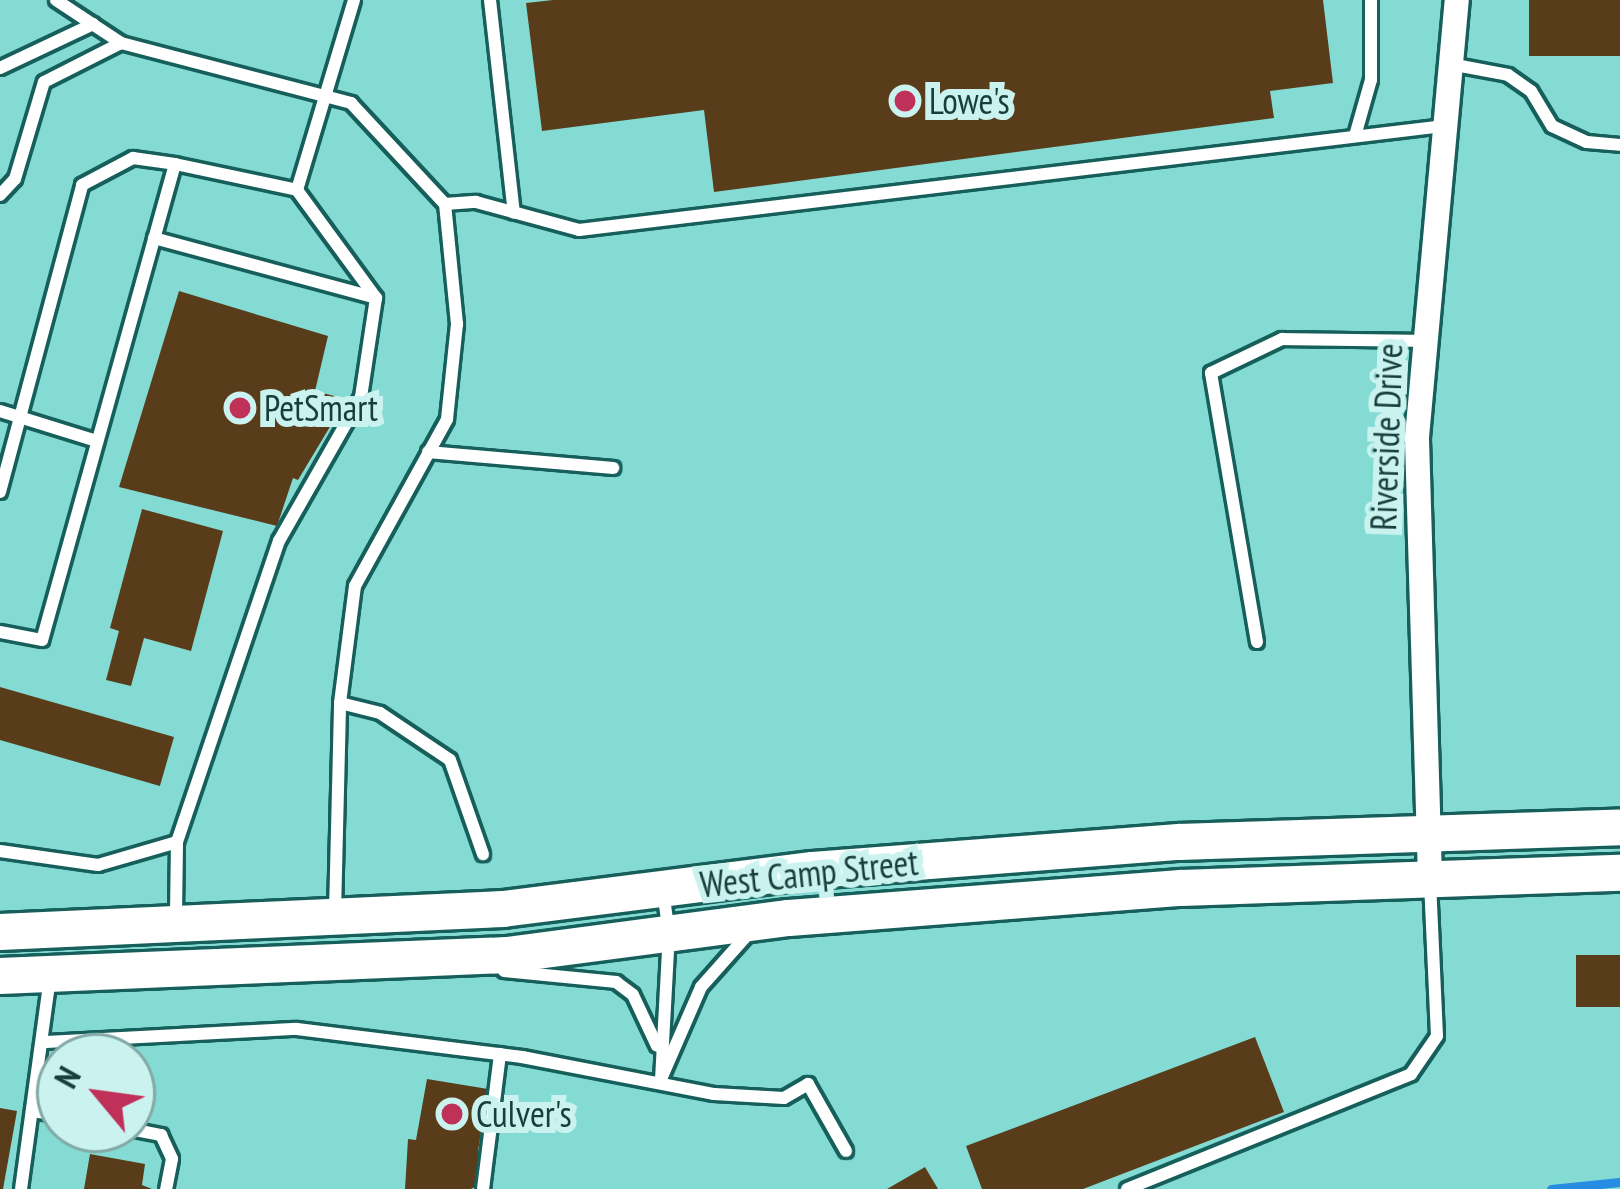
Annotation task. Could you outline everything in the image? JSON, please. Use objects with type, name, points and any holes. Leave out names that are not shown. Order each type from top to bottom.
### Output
[{"type":"main road","name":"West Camp Street","points":[[0,932],[335,919],[1038,852],[1620,827]]},
{"type":"main road","name":"West Camp Street","points":[[0,976],[433,959],[758,923],[1165,889],[1620,873]]},
{"type":"street","name":"Riverside Drive","points":[[1430,878],[1417,530],[1425,341],[1457,0]]},
{"type":"lane","points":[[56,0],[121,43],[351,103],[446,204],[457,324],[447,419],[355,586],[340,704],[335,919]]},
{"type":"lane","points":[[297,190],[353,0]]},
{"type":"lane","points":[[490,0],[514,213]]},
{"type":"lane","points":[[1355,136],[1371,80],[1371,0]]},
{"type":"lane","points":[[0,68],[93,24]]},
{"type":"lane","points":[[0,195],[15,179],[44,82],[121,43]]},
{"type":"lane","points":[[1450,64],[1508,74],[1532,91],[1552,126],[1587,142],[1620,145]]},
{"type":"lane","points":[[446,204],[514,213],[579,230],[1442,126]]},
{"type":"lane","points":[[0,492],[82,185],[133,158],[297,190],[376,298],[361,398],[279,541],[177,842],[176,925]]},
{"type":"lane","points":[[0,632],[42,640],[175,164]]},
{"type":"lane","points":[[154,238],[376,298]]},
{"type":"lane","points":[[1257,642],[1211,373],[1282,339],[1425,341]]},
{"type":"lane","points":[[0,411],[97,440]]},
{"type":"lane","points":[[428,452],[613,468]]},
{"type":"lane","points":[[340,704],[380,713],[450,760],[483,854]]},
{"type":"lane","points":[[0,851],[98,866],[177,842]]},
{"type":"lane","points":[[1126,1189],[1411,1074],[1437,1036],[1430,878]]},
{"type":"lane","points":[[661,1080],[657,1046],[669,934],[663,890]]},
{"type":"lane","points":[[661,1080],[701,986],[758,923]]},
{"type":"lane","points":[[433,959],[459,971],[616,982],[633,995],[657,1046]]},
{"type":"lane","points":[[47,1033],[50,974]]},
{"type":"lane","points":[[156,1036],[297,1029],[500,1054],[661,1080],[714,1094],[784,1098],[808,1084],[846,1151]]},
{"type":"lane","points":[[483,1189],[500,1054]]},
{"type":"lane","points":[[21,1189],[36,1100]]},
{"type":"lane","points":[[156,1134],[161,1135],[172,1159],[166,1189]]},
{"type":"building","name":"Lowe's","points":[[1323,0],[1333,83],[1270,91],[1274,118],[714,192],[704,110],[542,131],[526,3]]},
{"type":"building","points":[[1529,0],[1620,0],[1620,56],[1529,56]]},
{"type":"building","name":"PetSmart","points":[[179,291],[328,336],[315,391],[338,397],[334,420],[298,480],[293,478],[277,526],[119,487]]},
{"type":"building","points":[[142,509],[223,531],[191,651],[144,638],[131,686],[106,680],[119,631],[110,628]]},
{"type":"building","points":[[0,687],[174,737],[160,786],[0,740]]},
{"type":"building","points":[[1576,955],[1620,955],[1620,1007],[1576,1007]]},
{"type":"building","points":[[1255,1037],[1284,1112],[1083,1189],[982,1189],[966,1146]]},
{"type":"building","name":"Culver's","points":[[427,1079],[488,1089],[478,1151],[486,1152],[480,1184],[471,1189],[405,1189],[408,1139],[416,1140]]},
{"type":"building","points":[[0,1108],[17,1111],[3,1189],[0,1189]]},
{"type":"building","points":[[90,1154],[145,1164],[142,1185],[152,1189],[84,1189]]},
{"type":"building","points":[[925,1167],[938,1189],[887,1189]]},
{"type":"waterway","points":[[1551,1189],[1620,1182]]},
{"type":"place","name":"Lowe's","points":[[905,101]]},
{"type":"place","name":"PetSmart","points":[[240,408]]},
{"type":"place","name":"Culver's","points":[[452,1114]]}]
